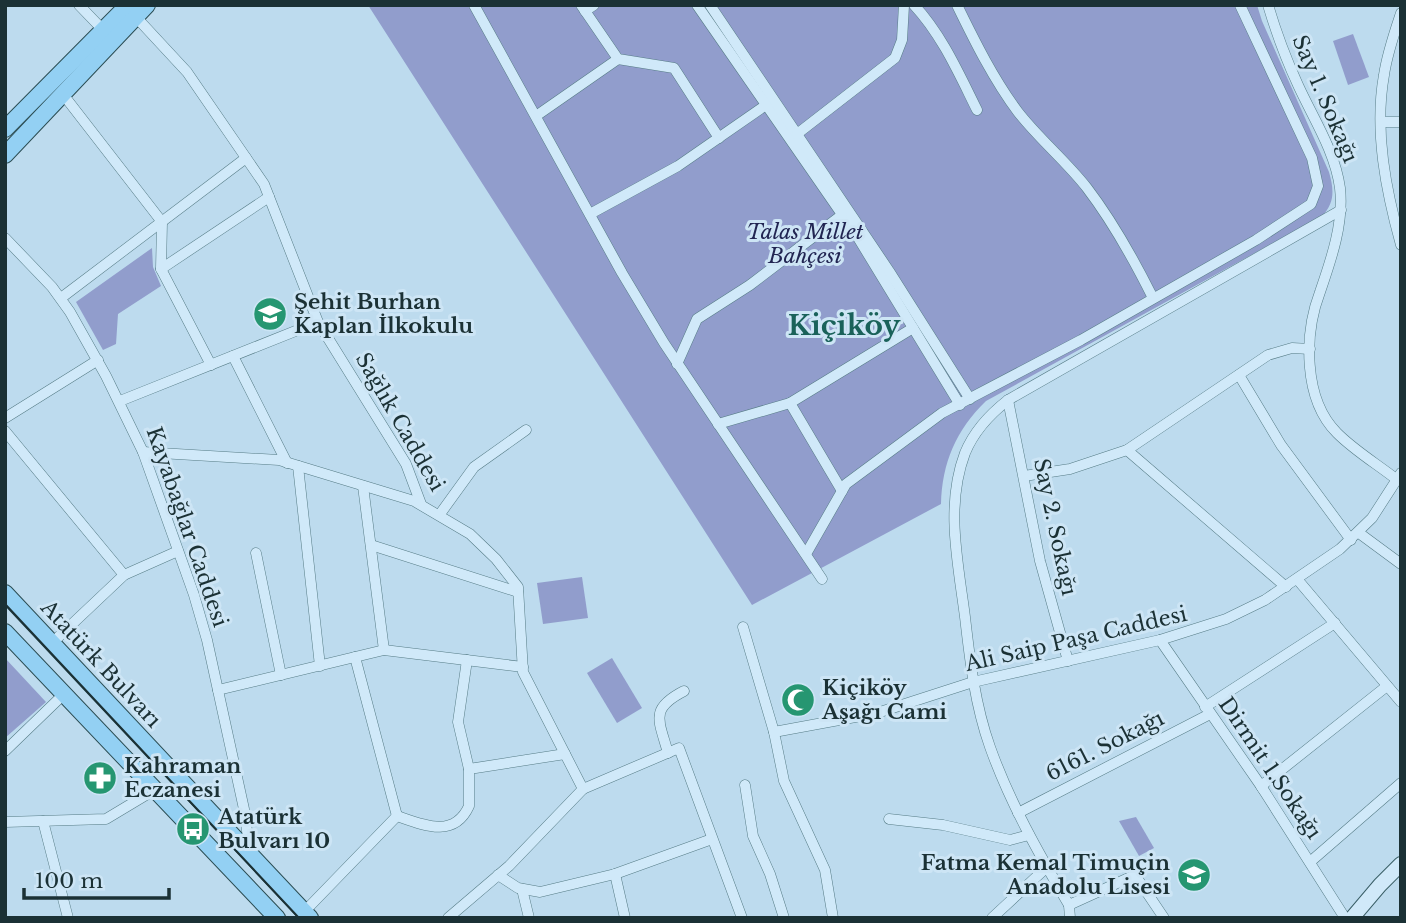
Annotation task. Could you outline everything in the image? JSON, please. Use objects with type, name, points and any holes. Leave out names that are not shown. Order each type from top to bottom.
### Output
[{"type":"main road","points":[[5,130],[104,31],[137,9]]},
{"type":"main road","points":[[5,155],[137,9]]},
{"type":"main road","name":"Atatürk Bulvarı","points":[[5,593],[307,915]]},
{"type":"main road","points":[[5,632],[156,789],[270,914]]},
{"type":"main road","points":[[1352,918],[1401,864]]},
{"type":"street","points":[[79,5],[104,31]]},
{"type":"street","points":[[474,5],[629,285],[677,364],[822,579]]},
{"type":"street","points":[[696,5],[842,215],[960,405]]},
{"type":"street","points":[[710,5],[889,271],[970,399]]},
{"type":"street","points":[[797,134],[895,58],[902,40],[904,5]]},
{"type":"street","points":[[914,5],[925,17],[954,62],[977,110]]},
{"type":"street","points":[[957,5],[1006,95],[1027,124],[1092,195],[1131,256],[1153,298]]},
{"type":"street","points":[[806,554],[846,484],[942,413],[1023,372],[1302,212],[1311,204],[1317,191],[1312,158],[1240,5]]},
{"type":"street","name":"Say 1. Sokağı","points":[[1268,5],[1286,59],[1330,153],[1339,186],[1341,210],[1331,260],[1314,313],[1310,349],[1315,392],[1337,433],[1398,476]]},
{"type":"street","points":[[587,7],[618,59]]},
{"type":"street","name":"Sağlık Caddesi","points":[[137,9],[187,72],[264,184],[318,322],[406,464],[421,504],[440,514],[483,546],[508,572],[519,592]]},
{"type":"street","points":[[1401,13],[1385,69],[1381,122],[1386,175],[1401,245]]},
{"type":"street","points":[[536,116],[618,59],[674,68],[719,138]]},
{"type":"street","points":[[62,93],[162,222],[160,269],[211,365]]},
{"type":"street","points":[[590,214],[678,166],[766,105]]},
{"type":"street","points":[[1381,122],[1401,122]]},
{"type":"street","points":[[61,298],[246,158]]},
{"type":"street","points":[[160,269],[269,197]]},
{"type":"street","points":[[1070,918],[1069,905],[1018,813],[986,737],[973,678],[954,533],[955,493],[964,455],[973,437],[988,418],[1008,400],[1341,210]]},
{"type":"street","points":[[677,364],[697,319],[750,285],[842,215]]},
{"type":"street","name":"Kayabağlar Caddesi","points":[[5,238],[61,298],[120,401],[143,452],[201,620],[244,808],[250,853]]},
{"type":"street","points":[[120,401],[318,322]]},
{"type":"street","points":[[718,424],[790,403],[913,328]]},
{"type":"street","points":[[1024,476],[1070,468],[1127,450],[1276,352],[1292,348],[1310,349]]},
{"type":"street","points":[[233,356],[293,464],[320,666]]},
{"type":"street","points":[[5,418],[98,360]]},
{"type":"street","points":[[1239,375],[1289,456],[1355,536],[1401,564]]},
{"type":"street","name":"Say 2. Sokağı","points":[[1008,400],[1046,583],[1068,661]]},
{"type":"street","points":[[790,403],[842,491]]},
{"type":"street","points":[[440,514],[474,467],[526,430]]},
{"type":"street","points":[[5,431],[124,575]]},
{"type":"street","points":[[1127,450],[1286,587]]},
{"type":"street","points":[[143,452],[279,460],[421,504]]},
{"type":"street","name":"Ali Saip Paşa Caddesi","points":[[774,732],[877,713],[973,678],[1068,661],[1160,640],[1226,619],[1286,587],[1355,536],[1381,506],[1398,476]]},
{"type":"street","points":[[363,486],[384,650]]},
{"type":"street","points":[[371,545],[519,592],[523,672],[583,789]]},
{"type":"street","points":[[52,643],[124,575],[178,551]]},
{"type":"street","points":[[256,553],[281,675]]},
{"type":"street","points":[[1297,579],[1401,702]]},
{"type":"street","name":"6161. Sokağı","points":[[1018,813],[1207,710],[1335,623]]},
{"type":"street","points":[[743,627],[774,732],[784,781],[825,870],[833,918]]},
{"type":"street","name":"Dirmit 1.Sokağı","points":[[1160,640],[1261,786],[1338,907]]},
{"type":"street","points":[[219,690],[384,650],[523,667]]},
{"type":"street","points":[[355,657],[397,816]]},
{"type":"street","points":[[397,816],[430,827],[446,826],[463,816],[469,806],[469,769],[458,722],[467,660]]},
{"type":"street","points":[[1345,918],[1261,786],[1387,686]]},
{"type":"street","points":[[668,752],[659,720],[661,709],[666,700],[684,691]]},
{"type":"street","points":[[5,751],[65,693]]},
{"type":"street","points":[[448,918],[498,875],[583,789],[679,748],[742,918]]},
{"type":"street","points":[[469,769],[565,754]]},
{"type":"street","points":[[1310,862],[1401,783]]},
{"type":"street","points":[[745,785],[753,836],[770,874],[784,918]]},
{"type":"street","points":[[5,822],[106,818],[156,789]]},
{"type":"street","points":[[307,915],[397,816]]},
{"type":"street","points":[[888,819],[943,825],[1010,840],[1029,835]]},
{"type":"street","points":[[43,821],[68,918]]},
{"type":"street","points":[[498,875],[522,889],[540,892],[615,874],[712,839]]},
{"type":"street","points":[[992,918],[1047,867]]},
{"type":"street","points":[[615,874],[625,918]]},
{"type":"street","points":[[1069,905],[1135,875],[1164,918]]},
{"type":"street","points":[[522,889],[529,918]]},
{"type":"green space","name":"Talas Millet Bahçesi","points":[[368,5],[1257,5],[1329,172],[1331,201],[1322,216],[986,401],[966,424],[953,448],[944,475],[941,504],[752,605]]},
{"type":"green space","points":[[1353,34],[1369,77],[1348,85],[1333,41]]},
{"type":"green space","points":[[152,248],[153,267],[161,286],[118,314],[116,344],[103,350],[76,302]]},
{"type":"green space","points":[[582,577],[588,618],[543,624],[537,583]]},
{"type":"green space","points":[[5,658],[46,702],[5,738]]},
{"type":"green space","points":[[612,658],[642,708],[617,723],[587,673]]},
{"type":"green space","points":[[1136,817],[1154,848],[1139,856],[1119,821]]},
{"type":"tram line","points":[[5,604],[299,918]]},
{"type":"place","name":"Şehit Burhan Kaplan İlkokulu","points":[[270,314]]},
{"type":"place","name":"Kiçiköy Aşağı Cami","points":[[798,700]]},
{"type":"place","name":"Kahraman Eczanesi","points":[[100,778]]},
{"type":"place","name":"Atatürk Bulvarı 10","points":[[193,829]]},
{"type":"place","name":"Fatma Kemal Timuçin Anadolu Lisesi","points":[[1194,875]]},
{"type":"district","name":"Kiçiköy","points":[[844,325]]}]
